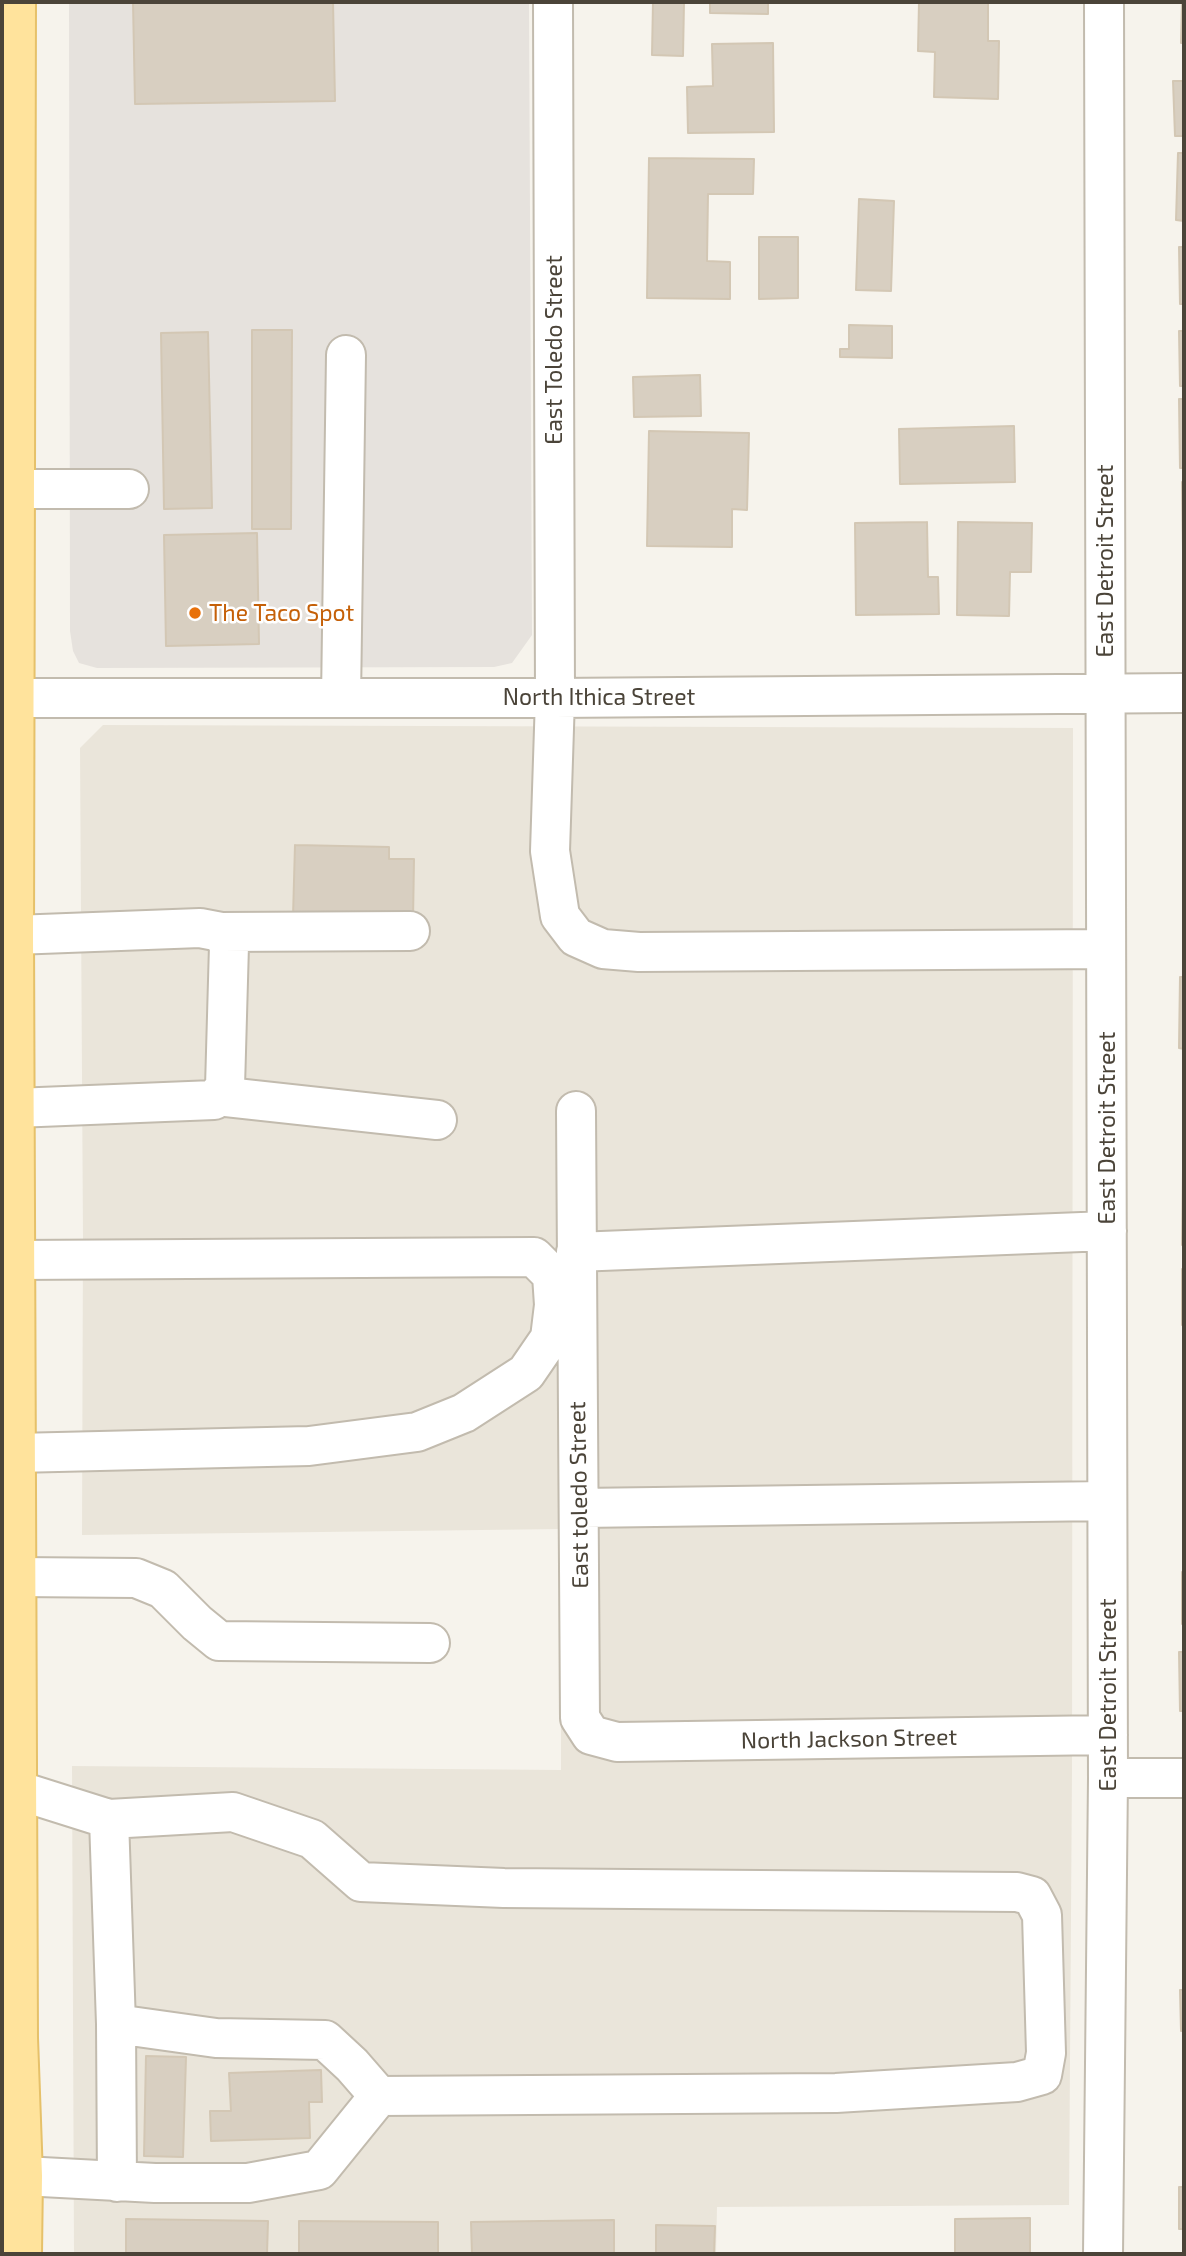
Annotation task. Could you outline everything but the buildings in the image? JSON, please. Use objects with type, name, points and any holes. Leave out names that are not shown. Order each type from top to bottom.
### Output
[{"type":"main road","points":[[16,2],[14,489],[8,568],[14,698],[15,935],[11,1130],[16,1260],[16,1453],[9,1531],[17,1577],[18,2038],[23,2176],[22,2254]]},
{"type":"street","name":"East Toledo Street","points":[[553,2],[555,698],[550,851],[560,916],[576,937],[603,949],[639,952],[1106,949]]},
{"type":"street","name":"East Detroit Street","points":[[1103,2254],[1108,1778],[1104,2]]},
{"type":"street","points":[[341,698],[346,355]]},
{"type":"street","points":[[14,489],[130,489]]},
{"type":"street","name":"North Ithica Street","points":[[14,698],[555,698],[1184,693]]},
{"type":"street","points":[[15,935],[200,928],[221,932],[410,931]]},
{"type":"street","points":[[11,1130],[214,1100],[225,1087],[229,945],[221,932]]},
{"type":"street","points":[[218,1096],[437,1120]]},
{"type":"street","name":"East toledo Street","points":[[576,1111],[580,1718],[591,1735]]},
{"type":"street","points":[[576,1252],[1107,1231]]},
{"type":"street","points":[[16,1260],[534,1257],[552,1275],[554,1306],[550,1338],[526,1373],[464,1413],[417,1432],[309,1446],[16,1453]]},
{"type":"street","points":[[580,1508],[1107,1501]]},
{"type":"street","points":[[17,1577],[136,1578],[163,1589],[219,1641],[430,1643]]},
{"type":"street","name":"North Jackson Street","points":[[591,1735],[617,1742],[1108,1735]]},
{"type":"street","points":[[1108,1778],[1184,1778]]},
{"type":"street","points":[[18,1790],[109,1819],[233,1812],[312,1839],[361,1882],[504,1888],[1017,1892],[1032,1896],[1042,1915],[1046,2053],[1042,2075],[1017,2082],[836,2093],[379,2096],[325,2040],[216,2038],[116,2025]]},
{"type":"street","points":[[109,1819],[116,2025],[117,2182]]},
{"type":"street","points":[[23,2176],[117,2182],[248,2183],[319,2170],[379,2096]]},
{"type":"shaded area","points":[[69,2],[529,2],[532,635],[512,663],[494,667],[97,668],[79,663],[73,651],[70,631]]},
{"type":"shaded area","points":[[103,725],[1073,728],[1069,2205],[717,2207],[716,2254],[74,2254],[72,1766],[561,1770],[561,1529],[82,1535],[80,748]]},
{"type":"place","name":"The Taco Spot","points":[[195,613]]}]
